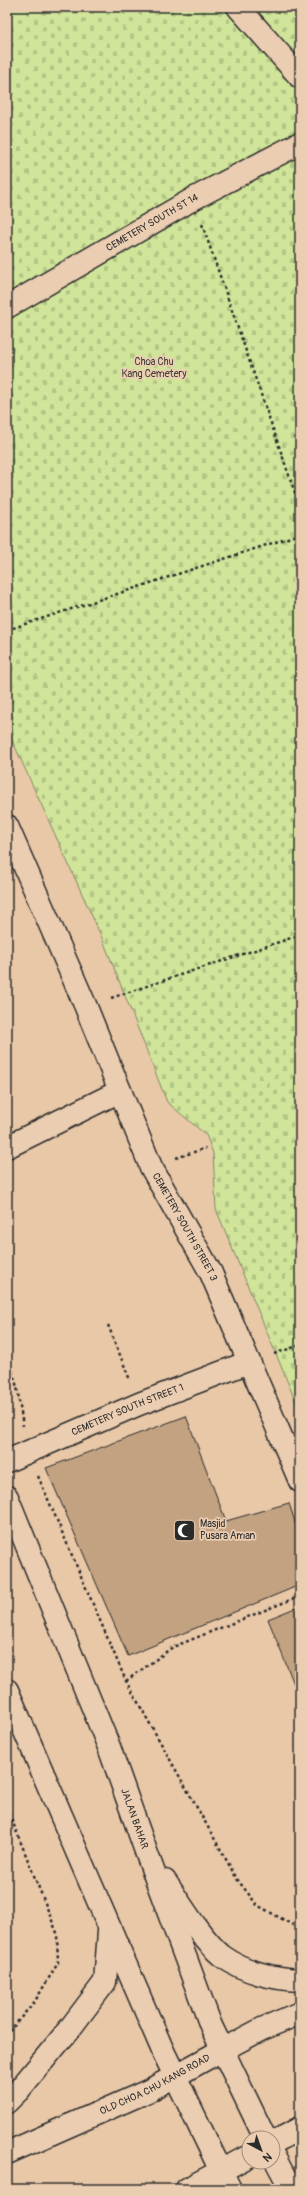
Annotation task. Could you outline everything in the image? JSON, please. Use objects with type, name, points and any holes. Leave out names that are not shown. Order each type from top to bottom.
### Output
[{"type":"main road","points":[[238,7],[300,77]]},
{"type":"main road","name":"CEMETERY SOUTH ST 14","points":[[7,307],[193,199],[300,143]]},
{"type":"main road","name":"CEMETERY SOUTH STREET 3","points":[[7,826],[86,1007],[151,1168],[211,1272],[300,1481]]},
{"type":"main road","points":[[7,1147],[120,1091]]},
{"type":"main road","name":"CEMETERY SOUTH STREET 1","points":[[7,1461],[140,1404],[249,1362]]},
{"type":"main road","name":"JALAN BAHAR","points":[[7,1497],[109,1747],[211,2026],[261,2130]]},
{"type":"main road","points":[[7,1690],[109,1929],[175,2076],[226,2180]]},
{"type":"main road","points":[[148,1857],[202,1934],[222,1956],[246,1970],[283,1979],[300,1980]]},
{"type":"main road","points":[[7,2102],[61,2039],[105,1982],[109,1929]]},
{"type":"main road","name":"OLD CHOA CHU KANG ROAD","points":[[7,2153],[148,2091],[262,2029],[300,2013]]},
{"type":"main road","points":[[281,2139],[300,2128]]},
{"type":"main road","points":[[187,2189],[226,2180],[241,2164]]},
{"type":"main road","points":[[281,2170],[291,2189]]},
{"type":"path","points":[[193,199],[300,507]]},
{"type":"path","points":[[7,630],[300,534]]},
{"type":"path","points":[[86,1007],[300,935]]},
{"type":"path","points":[[180,1157],[206,1148]]},
{"type":"path","points":[[108,1325],[140,1404]]},
{"type":"path","points":[[7,1354],[17,1386],[27,1452],[126,1681],[237,1879],[257,1905],[300,1929]]},
{"type":"path","points":[[126,1681],[173,1647],[300,1596]]},
{"type":"path","points":[[7,1808],[57,1933],[58,1963],[35,2001],[7,2034]]},
{"type":"green space","name":"Choa Chu Kang Cemetery","points":[[7,7],[300,7],[300,1412],[216,1209],[213,1153],[206,1135],[167,1102],[103,940],[7,729]]},
{"type":"building","name":"Masjid Pusara Aman","points":[[186,1416],[226,1521],[289,1503],[300,1538],[300,1585],[128,1656],[46,1468]]},
{"type":"building","points":[[300,1606],[300,1699],[268,1619]]},
{"type":"place","name":"Masjid Pusara Aman","points":[[185,1530]]}]
